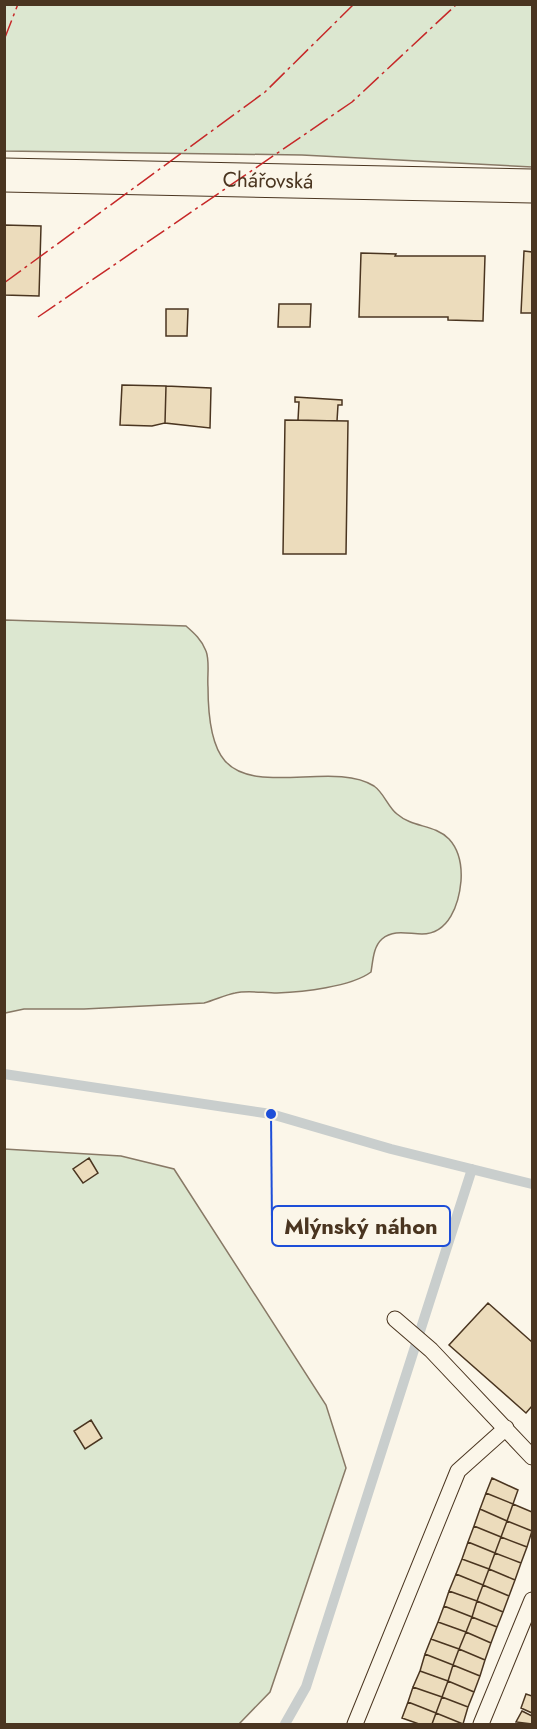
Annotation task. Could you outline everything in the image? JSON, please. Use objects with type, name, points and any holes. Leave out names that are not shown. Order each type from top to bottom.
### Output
[{"type":"street","name":"Chářovská","points":[[4,175],[532,186]]},
{"type":"lane","points":[[399,1323],[431,1350],[532,1457]]},
{"type":"lane","points":[[355,1725],[458,1471],[506,1428]]},
{"type":"lane","points":[[481,1725],[532,1600]]},
{"type":"green space","points":[[5,4],[532,5],[532,167],[302,155],[5,151]]},
{"type":"green space","points":[[5,620],[186,626],[200,640],[207,655],[211,726],[216,745],[225,761],[239,771],[256,776],[275,778],[339,776],[358,779],[374,786],[397,814],[410,822],[443,834],[456,849],[461,864],[461,881],[458,899],[451,916],[439,929],[431,933],[396,933],[382,939],[374,954],[371,972],[339,985],[277,993],[240,992],[204,1003],[84,1009],[24,1009],[5,1013]]},
{"type":"green space","points":[[4,1149],[121,1156],[174,1169],[326,1405],[346,1468],[270,1692],[239,1724],[5,1724]]},
{"type":"building","points":[[4,225],[41,226],[39,296],[4,295]]},
{"type":"building","points":[[524,251],[532,252],[532,313],[521,313]]},
{"type":"building","points":[[361,253],[396,254],[395,256],[485,256],[483,321],[448,320],[448,317],[359,317]]},
{"type":"building","points":[[279,304],[311,304],[310,327],[278,327]]},
{"type":"building","points":[[166,309],[188,309],[187,336],[166,336]]},
{"type":"building","points":[[122,385],[166,386],[165,423],[152,426],[120,425]]},
{"type":"building","points":[[166,386],[211,388],[210,428],[165,423]]},
{"type":"building","points":[[295,397],[342,400],[342,405],[338,405],[337,421],[298,420],[299,402],[295,402]]},
{"type":"building","points":[[285,420],[348,421],[346,554],[283,554]]},
{"type":"building","points":[[89,1158],[98,1173],[83,1183],[73,1169]]},
{"type":"building","points":[[488,1303],[532,1342],[532,1406],[526,1413],[449,1345]]},
{"type":"building","points":[[91,1420],[102,1438],[85,1449],[74,1431]]},
{"type":"building","points":[[492,1478],[518,1490],[513,1504],[486,1493]]},
{"type":"building","points":[[486,1493],[513,1504],[507,1521],[480,1509]]},
{"type":"building","points":[[513,1504],[532,1512],[532,1531],[507,1521]]},
{"type":"building","points":[[480,1509],[507,1521],[501,1537],[474,1526]]},
{"type":"building","points":[[507,1521],[532,1531],[527,1547],[501,1537]]},
{"type":"building","points":[[474,1526],[501,1537],[495,1553],[468,1542]]},
{"type":"building","points":[[501,1537],[527,1547],[521,1563],[495,1553]]},
{"type":"building","points":[[468,1542],[495,1553],[489,1569],[462,1559]]},
{"type":"building","points":[[495,1553],[521,1563],[515,1580],[489,1569]]},
{"type":"building","points":[[462,1559],[489,1569],[483,1585],[456,1574]]},
{"type":"building","points":[[489,1569],[515,1580],[509,1596],[483,1585]]},
{"type":"building","points":[[456,1574],[483,1585],[477,1601],[449,1591]]},
{"type":"building","points":[[483,1585],[509,1596],[503,1612],[477,1601]]},
{"type":"building","points":[[449,1591],[477,1601],[472,1617],[444,1606]]},
{"type":"building","points":[[477,1601],[503,1612],[497,1627],[472,1617]]},
{"type":"building","points":[[444,1606],[472,1617],[466,1632],[438,1622]]},
{"type":"building","points":[[472,1617],[497,1627],[491,1643],[466,1632]]},
{"type":"building","points":[[438,1622],[466,1632],[459,1649],[431,1639]]},
{"type":"building","points":[[466,1632],[491,1643],[485,1660],[459,1649]]},
{"type":"building","points":[[431,1639],[459,1649],[453,1665],[425,1654]]},
{"type":"building","points":[[459,1649],[485,1660],[480,1676],[453,1665]]},
{"type":"building","points":[[425,1654],[453,1665],[448,1681],[420,1671]]},
{"type":"building","points":[[453,1665],[480,1676],[474,1692],[448,1681]]},
{"type":"building","points":[[420,1671],[448,1681],[442,1697],[413,1687]]},
{"type":"building","points":[[448,1681],[474,1692],[468,1707],[442,1697]]},
{"type":"building","points":[[413,1687],[442,1697],[436,1713],[408,1702]]},
{"type":"building","points":[[526,1694],[532,1696],[532,1713],[521,1708]]},
{"type":"building","points":[[442,1697],[468,1707],[463,1724],[436,1713]]},
{"type":"building","points":[[408,1702],[436,1713],[432,1724],[419,1724],[402,1718]]},
{"type":"building","points":[[522,1711],[532,1716],[532,1724],[516,1722]]},
{"type":"building","points":[[436,1713],[463,1724],[432,1724]]},
{"type":"waterway","points":[[4,1074],[271,1114],[391,1149],[532,1184]]},
{"type":"waterway","points":[[285,1724],[306,1687],[472,1169]]},
{"type":"power","points":[[4,40],[18,4]]},
{"type":"power","points":[[4,283],[265,92],[354,4]]},
{"type":"power","points":[[38,317],[352,102],[457,4]]},
{"type":"place","name":"Mlýnský náhon","points":[[271,1114]]}]
